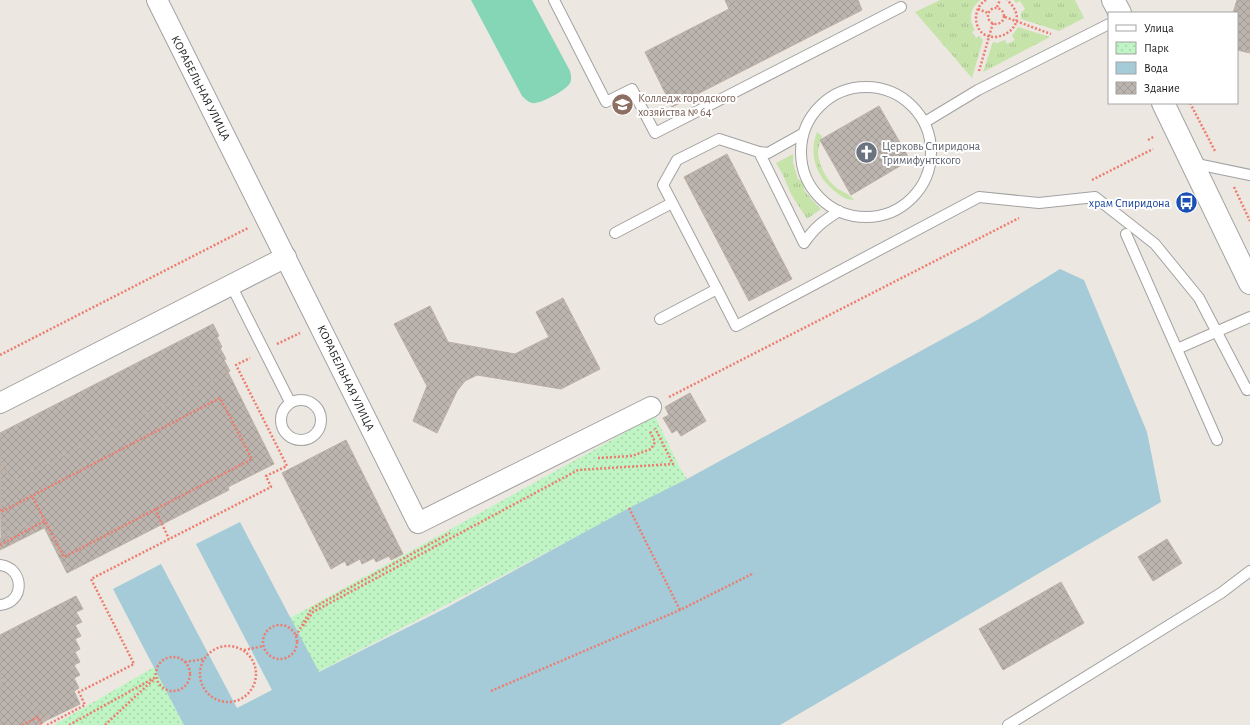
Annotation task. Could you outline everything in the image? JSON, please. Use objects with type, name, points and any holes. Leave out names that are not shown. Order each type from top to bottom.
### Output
[{"type":"street","name":"КОРАБЕЛЬНАЯ УЛИЦА","points":[[157,0],[418,523],[648,408]]},
{"type":"street","points":[[1113,0],[1119,12]]},
{"type":"street","points":[[1163,104],[1250,283]]},
{"type":"street","points":[[0,402],[286,257]]},
{"type":"lane","points":[[554,0],[606,102],[632,88],[655,133],[901,7]]},
{"type":"lane","points":[[924,122],[982,88],[1108,24]]},
{"type":"lane","points":[[871,86],[892,92],[911,104],[924,122],[931,143],[930,164],[923,184],[910,201],[892,212],[871,217],[849,216],[830,207],[814,193],[805,176],[800,157],[802,134],[812,114],[828,98],[848,89],[871,86]]},
{"type":"lane","points":[[802,134],[768,153],[759,152],[719,140],[678,160],[663,185],[736,326],[979,197],[1039,203],[1095,198],[1155,244],[1199,298],[1247,390],[1250,389]]},
{"type":"lane","points":[[759,152],[804,243],[813,230],[839,211]]},
{"type":"lane","points":[[1192,163],[1250,174]]},
{"type":"lane","points":[[615,233],[672,203]]},
{"type":"lane","points":[[1126,234],[1217,440]]},
{"type":"lane","points":[[231,285],[290,402]]},
{"type":"lane","points":[[660,319],[717,289]]},
{"type":"lane","points":[[1177,349],[1250,317]]},
{"type":"lane","points":[[300,399],[308,400],[319,410],[321,417],[320,425],[317,432],[312,437],[305,440],[297,440],[284,432],[281,426],[280,418],[282,411],[290,402],[300,399]]},
{"type":"lane","points":[[0,565],[12,570],[18,577],[19,586],[17,594],[12,600],[5,605],[0,605]]},
{"type":"lane","points":[[1008,725],[1221,593],[1250,571]]},
{"type":"path","points":[[986,0],[982,3],[976,14],[978,27],[982,32],[990,36],[1000,37],[1006,35],[1012,30],[1016,21],[1016,11],[1007,0]]},
{"type":"path","points":[[988,13],[997,7],[1000,0]]},
{"type":"path","points":[[988,13],[988,18],[993,23],[997,24],[1002,22],[1005,17],[1004,12],[997,7]]},
{"type":"path","points":[[978,9],[988,13]]},
{"type":"path","points":[[1005,17],[1072,42]]},
{"type":"path","points":[[982,88],[977,79],[993,23]]},
{"type":"path","points":[[1092,180],[1153,149]]},
{"type":"path","points":[[296,636],[313,612],[578,470],[673,464],[648,408],[1051,201]]},
{"type":"path","points":[[0,355],[266,218]]},
{"type":"path","points":[[47,725],[85,705],[79,692],[134,664],[91,579],[272,487],[266,476],[287,466],[236,365],[319,323]]},
{"type":"path","points":[[0,509],[1,512],[220,398],[252,459],[64,556],[32,496]]},
{"type":"path","points":[[595,458],[632,456],[651,449],[655,442],[650,430],[644,431]]},
{"type":"path","points":[[629,508],[680,610]]},
{"type":"path","points":[[155,509],[170,539]]},
{"type":"path","points":[[0,545],[46,521]]},
{"type":"path","points":[[296,636],[311,609],[456,530]]},
{"type":"path","points":[[492,691],[680,610],[754,573]]},
{"type":"path","points":[[278,626],[288,628],[293,631],[296,636],[297,642],[294,652],[285,658],[274,658],[269,655],[264,646],[265,635],[273,627],[278,626]]},
{"type":"path","points":[[227,645],[235,646],[244,650],[251,657],[255,665],[256,675],[254,684],[249,692],[242,698],[233,701],[223,701],[214,698],[202,685],[200,676],[204,659],[210,652],[218,647],[227,645]]},
{"type":"path","points":[[244,650],[264,646]]},
{"type":"path","points":[[170,657],[176,657],[185,662],[189,672],[189,678],[186,683],[177,690],[166,689],[162,686],[156,677],[156,671],[161,662],[170,657]]},
{"type":"path","points":[[185,662],[204,659]]},
{"type":"path","points":[[69,725],[156,677]]},
{"type":"path","points":[[105,725],[156,677]]},
{"type":"path","points":[[22,725],[38,717],[42,725]]},
{"type":"green space","points":[[471,0],[532,0],[570,71],[571,80],[568,86],[559,93],[540,102],[532,103],[525,99]]},
{"type":"green space","points":[[940,0],[980,0],[972,10],[971,14],[971,22],[975,30],[972,32],[976,38],[979,36],[983,40],[972,78],[915,12]]},
{"type":"green space","points":[[1014,0],[1075,0],[1084,18],[1059,31],[1021,19],[1021,13],[1025,9],[1020,1],[1016,3]]},
{"type":"green space","points":[[1018,27],[1050,37],[983,72],[993,42],[997,43],[1005,40],[1007,44],[1015,40],[1012,36]]},
{"type":"green space","points":[[817,132],[822,136],[818,154],[820,164],[825,174],[834,186],[854,200],[843,197],[824,181],[816,166],[814,158],[814,141]]},
{"type":"green space","points":[[793,154],[793,163],[798,179],[803,182],[804,190],[821,209],[807,219],[791,194],[776,163]]},
{"type":"green space","points":[[655,416],[679,466],[687,479],[318,672],[290,618]]},
{"type":"green space","points":[[154,667],[184,725],[54,725]]},
{"type":"water","points":[[1060,269],[1084,280],[1147,432],[1161,502],[780,725],[184,725],[113,589],[161,564],[237,708],[272,690],[196,544],[240,522],[319,672],[446,608],[629,508],[687,479],[979,319]]},
{"type":"building","points":[[725,0],[858,0],[862,10],[672,107],[645,52],[729,9]]},
{"type":"building","points":[[1237,0],[1250,0],[1250,53],[1238,50],[1238,12],[1233,12]]},
{"type":"building","name":"Церковь Спиридона Тримифунтского","points":[[879,106],[910,160],[851,195],[820,140]]},
{"type":"building","points":[[727,154],[792,279],[749,301],[684,177]]},
{"type":"building","points":[[563,298],[600,369],[561,389],[477,375],[465,381],[457,391],[437,433],[413,421],[427,386],[394,324],[430,306],[448,342],[515,354],[549,337],[536,312]]},
{"type":"building","points":[[213,324],[219,336],[217,337],[222,347],[220,348],[226,359],[224,360],[230,371],[12,482],[7,471],[5,472],[0,462],[0,433]]},
{"type":"building","points":[[228,372],[274,464],[228,487],[229,490],[67,573],[40,519],[1,539],[0,462],[5,472],[7,471],[12,482]]},
{"type":"building","points":[[690,393],[706,421],[681,436],[677,430],[672,433],[663,418],[669,415],[665,407]]},
{"type":"building","points":[[346,440],[403,554],[391,560],[389,556],[376,562],[374,558],[362,564],[360,559],[347,566],[345,561],[331,569],[282,473]]},
{"type":"building","points":[[40,519],[44,528],[0,550],[0,538],[1,539]]},
{"type":"building","points":[[1167,539],[1182,563],[1153,581],[1138,557]]},
{"type":"building","points":[[1061,582],[1084,623],[1003,670],[979,629]]},
{"type":"building","points":[[76,596],[83,609],[76,612],[82,622],[75,625],[81,636],[75,639],[80,649],[75,652],[80,662],[74,665],[80,675],[74,678],[79,688],[74,691],[80,704],[47,720],[41,708],[36,710],[31,700],[25,703],[20,693],[15,695],[10,685],[4,688],[0,679],[0,635]]},
{"type":"building","points":[[0,679],[4,688],[10,685],[15,695],[20,693],[25,703],[31,700],[36,710],[41,708],[47,720],[39,725],[0,725]]},
{"type":"place","name":"Колледж городского хозяйства № 64","points":[[622,105]]},
{"type":"place","name":"Церковь Спиридона Тримифунтского","points":[[866,153]]},
{"type":"place","name":"храм Спиридона","points":[[1186,203]]}]
